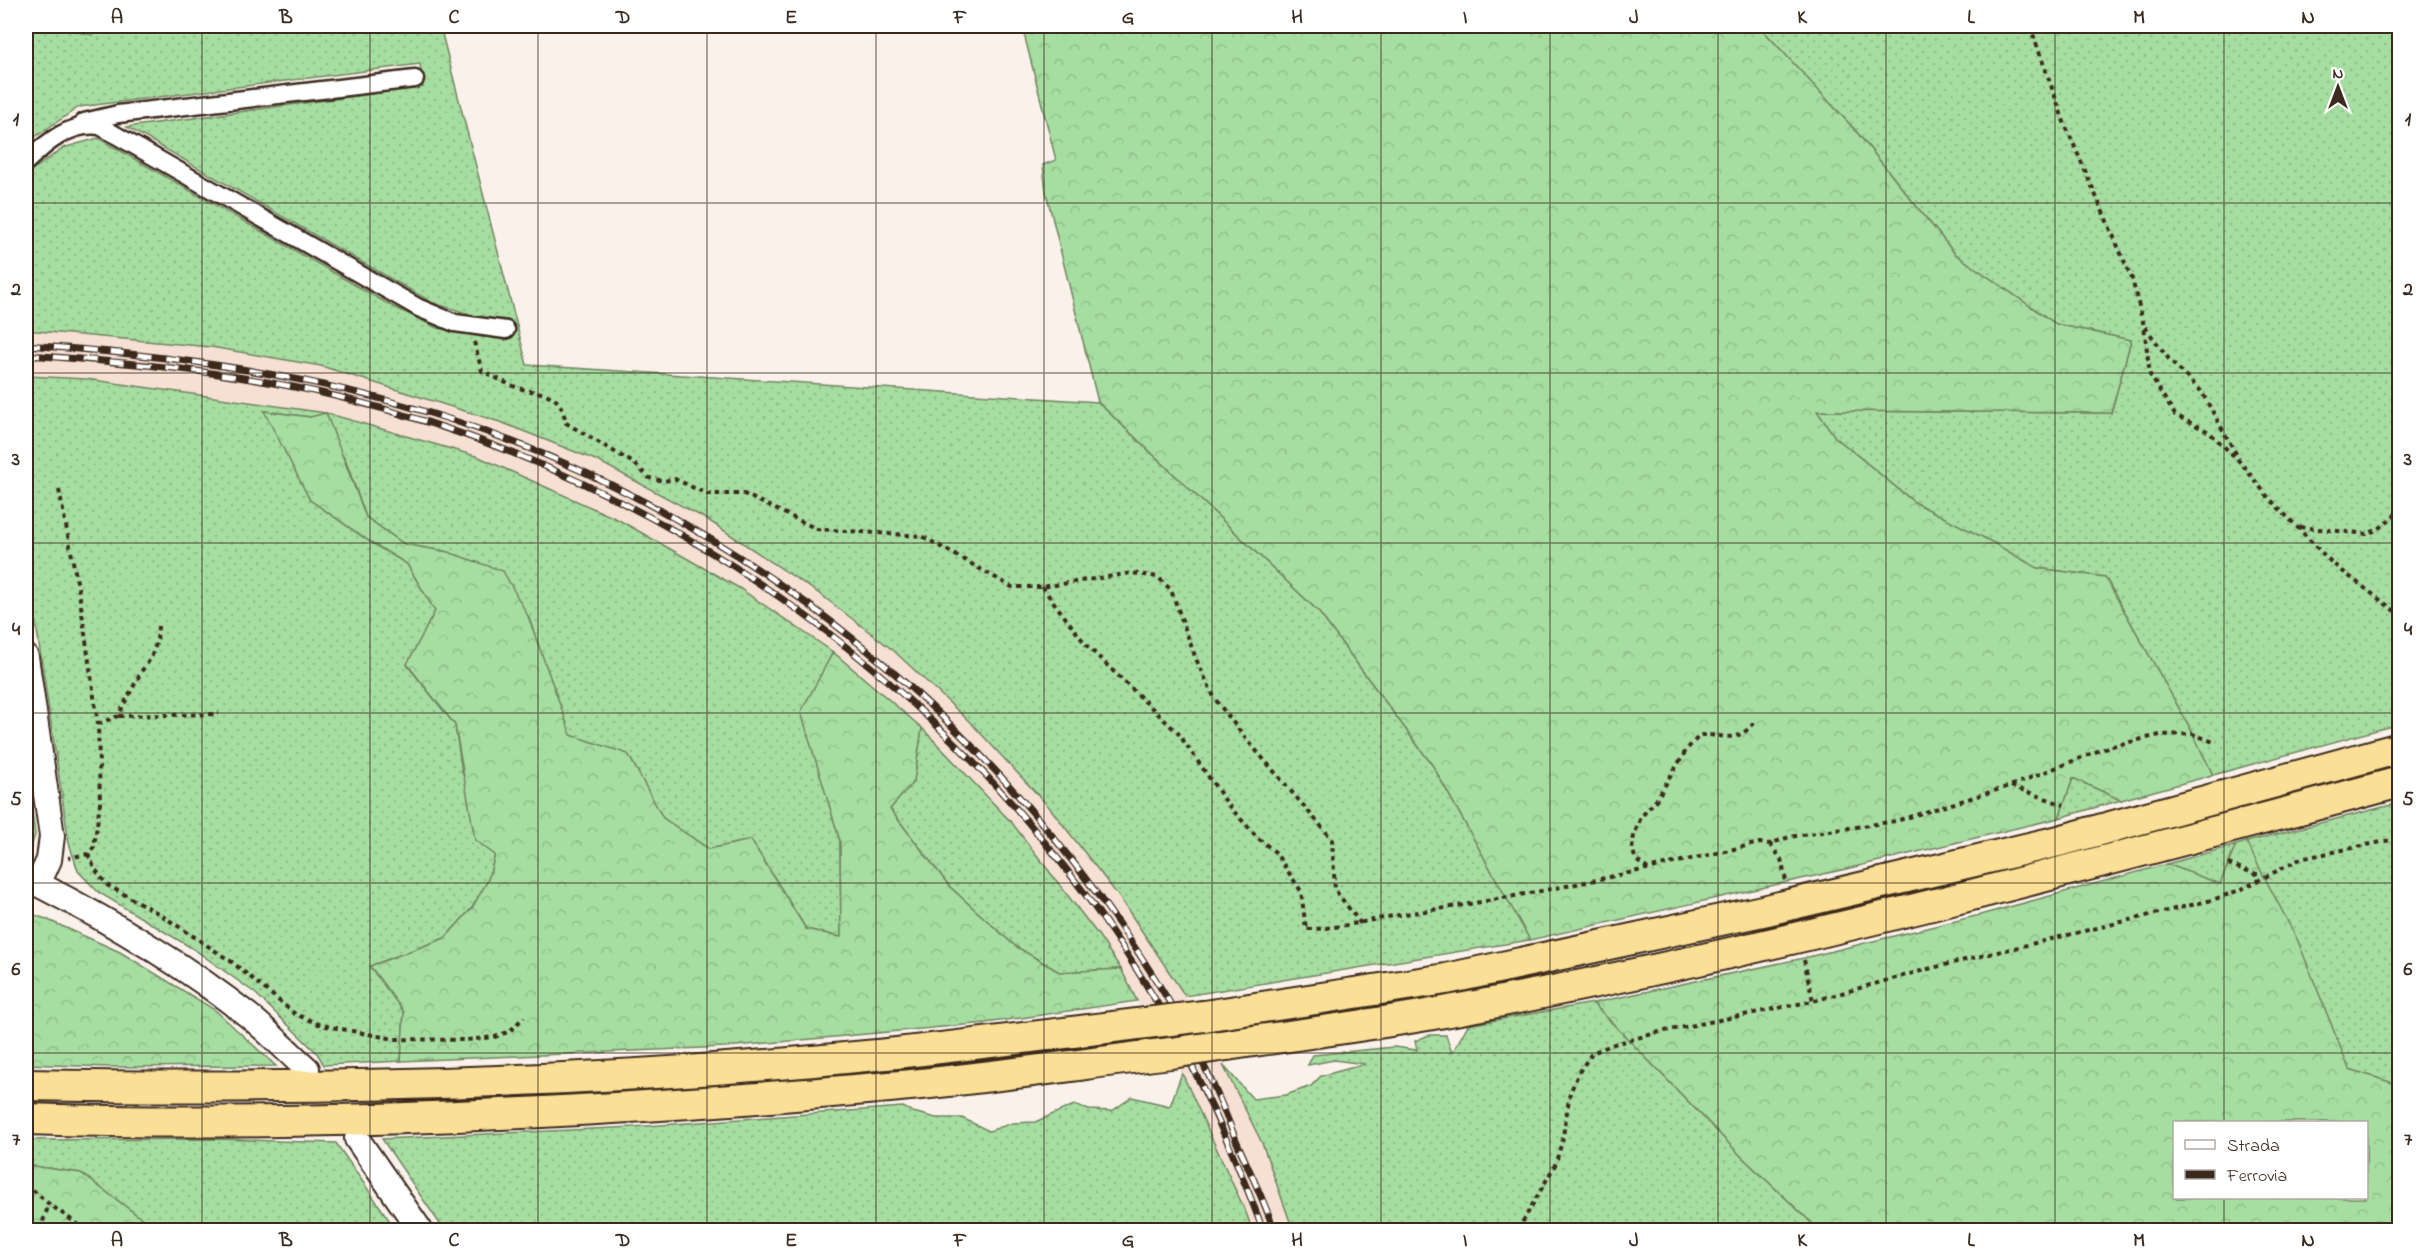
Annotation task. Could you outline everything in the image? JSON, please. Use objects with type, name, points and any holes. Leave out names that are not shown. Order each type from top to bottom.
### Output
[{"type":"highway","points":[[26,1085],[303,1086],[572,1077],[865,1056],[1204,1016],[1446,979],[1767,910],[2059,841],[2399,736]]},
{"type":"highway","points":[[26,1119],[312,1120],[566,1111],[881,1088],[1171,1053],[1459,1010],[1766,945],[2067,872],[2400,782]]},
{"type":"main road","points":[[26,657],[52,836],[49,860],[32,882],[110,921],[194,975],[251,1017],[307,1069]]},
{"type":"main road","points":[[357,1139],[420,1230]]},
{"type":"street","points":[[26,162],[51,142],[89,120],[118,114],[415,79]]},
{"type":"street","points":[[76,127],[100,126],[434,316],[469,327],[506,330]]},
{"type":"path","points":[[2030,26],[2064,122],[2132,279],[2144,326],[2150,375],[2175,415],[2209,432],[2241,463],[2268,497],[2299,526],[2332,563],[2400,615]]},
{"type":"path","points":[[2144,326],[2171,362],[2201,391],[2241,463]]},
{"type":"path","points":[[469,327],[482,371],[520,388],[545,392],[563,409],[566,423],[635,464],[650,477],[664,481],[675,479],[707,494],[744,494],[817,529],[922,536],[1012,587],[1042,587],[1132,573],[1158,577],[1171,590],[1196,659],[1215,699],[1332,839],[1335,890],[1361,924]]},
{"type":"path","points":[[49,860],[88,854],[94,847],[100,803],[98,724],[79,592],[59,490]]},
{"type":"path","points":[[2299,526],[2367,534],[2379,529],[2400,510]]},
{"type":"path","points":[[1042,587],[1087,646],[1178,733],[1228,806],[1258,838],[1275,852],[1301,891],[1306,929],[1361,924],[1398,915],[1464,906],[1648,869],[1759,843],[1770,844],[1789,837],[1896,821],[2010,786],[2108,747],[2160,735],[2193,734],[2216,743]]},
{"type":"path","points":[[118,716],[151,658],[157,641],[158,626]]},
{"type":"path","points":[[2399,736],[2397,706],[2400,701]]},
{"type":"path","points":[[98,724],[118,716],[145,713],[219,714]]},
{"type":"path","points":[[1648,869],[1637,861],[1632,850],[1634,835],[1641,817],[1667,783],[1687,749],[1700,735],[1730,737],[1746,733],[1755,722]]},
{"type":"path","points":[[2010,786],[2064,805]]},
{"type":"path","points":[[1518,1230],[1555,1165],[1562,1142],[1570,1093],[1579,1072],[1592,1053],[1614,1044],[1659,1032],[1813,1001],[1928,969],[2212,900],[2240,890],[2300,859],[2400,838]]},
{"type":"path","points":[[1770,844],[1781,859],[1786,881]]},
{"type":"path","points":[[88,854],[94,869],[107,885],[194,936],[232,962],[296,1014],[321,1025],[394,1039],[466,1040],[495,1037],[510,1031],[524,1017]]},
{"type":"path","points":[[2228,864],[2262,877]]},
{"type":"path","points":[[1804,958],[1813,1001]]},
{"type":"path","points":[[26,1184],[49,1204],[86,1230]]},
{"type":"path","points":[[40,1230],[49,1204]]},
{"type":"shaded area","points":[[26,330],[211,347],[321,366],[503,423],[598,461],[708,520],[820,594],[894,652],[973,724],[1050,808],[1120,898],[1185,996],[1223,1065],[1262,1143],[1293,1230],[1252,1230],[1182,1073],[1137,1001],[1121,969],[1099,936],[1012,823],[922,728],[833,652],[739,588],[619,520],[479,457],[326,413],[86,379],[26,376]]},
{"type":"green space","points":[[26,26],[56,26],[92,35],[109,26],[440,26],[527,365],[1098,402],[1318,611],[1433,766],[1530,940],[1185,996],[1120,898],[1050,808],[972,724],[894,651],[820,594],[708,520],[598,461],[503,423],[321,366],[211,347],[26,330],[26,175],[63,148],[98,138],[390,305],[437,328],[482,337],[513,337],[508,320],[483,318],[433,303],[127,127],[423,87],[420,64],[79,107],[26,143]]},
{"type":"green space","points":[[1022,26],[1759,26],[1855,130],[1955,254],[2056,324],[2131,340],[2111,413],[1817,411],[1835,437],[1914,502],[2037,568],[2105,577],[2189,726],[2213,775],[2121,800],[2073,778],[2059,818],[1846,869],[1530,940],[1433,766],[1318,611],[1098,402],[1046,192],[1043,165],[1056,160]]},
{"type":"green space","points":[[1759,26],[2399,26],[2399,724],[2213,775],[2189,726],[2105,577],[2037,568],[1914,502],[1835,437],[1816,411],[2111,413],[2131,340],[2056,324],[1955,254],[1855,130]]},
{"type":"green space","points":[[26,376],[86,379],[326,413],[479,457],[619,520],[739,588],[833,652],[802,712],[840,841],[841,937],[806,929],[751,840],[709,849],[663,818],[628,754],[570,735],[528,616],[448,552],[404,544],[366,517],[345,459],[310,417],[265,411],[310,500],[407,564],[435,611],[407,665],[455,725],[462,772],[495,855],[488,880],[472,908],[445,938],[370,966],[404,1012],[401,1061],[324,1065],[317,1053],[255,993],[195,950],[98,892],[78,871],[69,843],[26,558]]},
{"type":"green space","points":[[264,411],[310,417],[326,413],[366,517],[404,544],[448,552],[503,571],[528,616],[571,735],[628,754],[663,818],[709,849],[751,840],[806,929],[841,937],[840,841],[801,712],[833,652],[922,728],[914,781],[890,809],[950,887],[1015,946],[1059,972],[1121,969],[1137,1001],[986,1023],[725,1047],[401,1061],[404,1012],[370,966],[445,938],[472,908],[488,880],[495,855],[475,840],[455,725],[407,664],[435,611],[407,564],[310,500]]},
{"type":"green space","points":[[922,728],[1012,823],[1099,936],[1121,969],[1059,972],[1015,946],[950,887],[890,809],[914,781]]},
{"type":"green space","points":[[26,758],[35,835],[30,851],[26,853]]},
{"type":"green space","points":[[2073,778],[2121,800],[2059,818]]},
{"type":"green space","points":[[2399,803],[2399,1085],[2349,1069],[2246,842]]},
{"type":"green space","points":[[2246,842],[2298,941],[2349,1069],[2399,1085],[2399,1230],[1807,1230],[1812,1223],[1742,1157],[1593,1003],[1804,958],[1980,915],[2167,864],[2220,884],[2236,845]]},
{"type":"green space","points":[[2236,845],[2220,885],[2167,864]]},
{"type":"green space","points":[[26,912],[120,952],[215,1010],[276,1066],[109,1067],[26,1064]]},
{"type":"green space","points":[[1593,1003],[1742,1157],[1812,1223],[1807,1230],[1293,1230],[1262,1143],[1223,1065],[1253,1099],[1286,1095],[1311,1086],[1321,1076],[1365,1064],[1334,1060],[1308,1065],[1313,1055],[1394,1047],[1417,1050],[1415,1041],[1429,1035],[1446,1035],[1452,1053],[1468,1025]]},
{"type":"green space","points":[[1182,1073],[1252,1230],[444,1230],[382,1139],[634,1127],[903,1107],[936,1118],[962,1118],[989,1131],[1013,1123],[1035,1122],[1074,1105],[1089,1110],[1112,1111],[1132,1097],[1170,1106]]},
{"type":"green space","points":[[218,1139],[336,1143],[396,1230],[157,1230],[81,1173],[26,1165],[26,1140]]},
{"type":"green space","points":[[26,1165],[81,1173],[157,1230],[26,1230]]},
{"type":"railway","points":[[26,345],[134,354],[241,369],[347,390],[452,420],[547,456],[638,499],[726,549],[810,606],[889,669],[963,737],[1032,812],[1095,891],[1156,979],[1183,1025],[1219,1097],[1274,1230]]},
{"type":"railway","points":[[26,355],[144,365],[300,388],[339,397],[463,434],[583,484],[697,544],[805,616],[906,697],[998,788],[1080,888],[1153,996],[1200,1081],[1227,1140],[1263,1230]]}]
